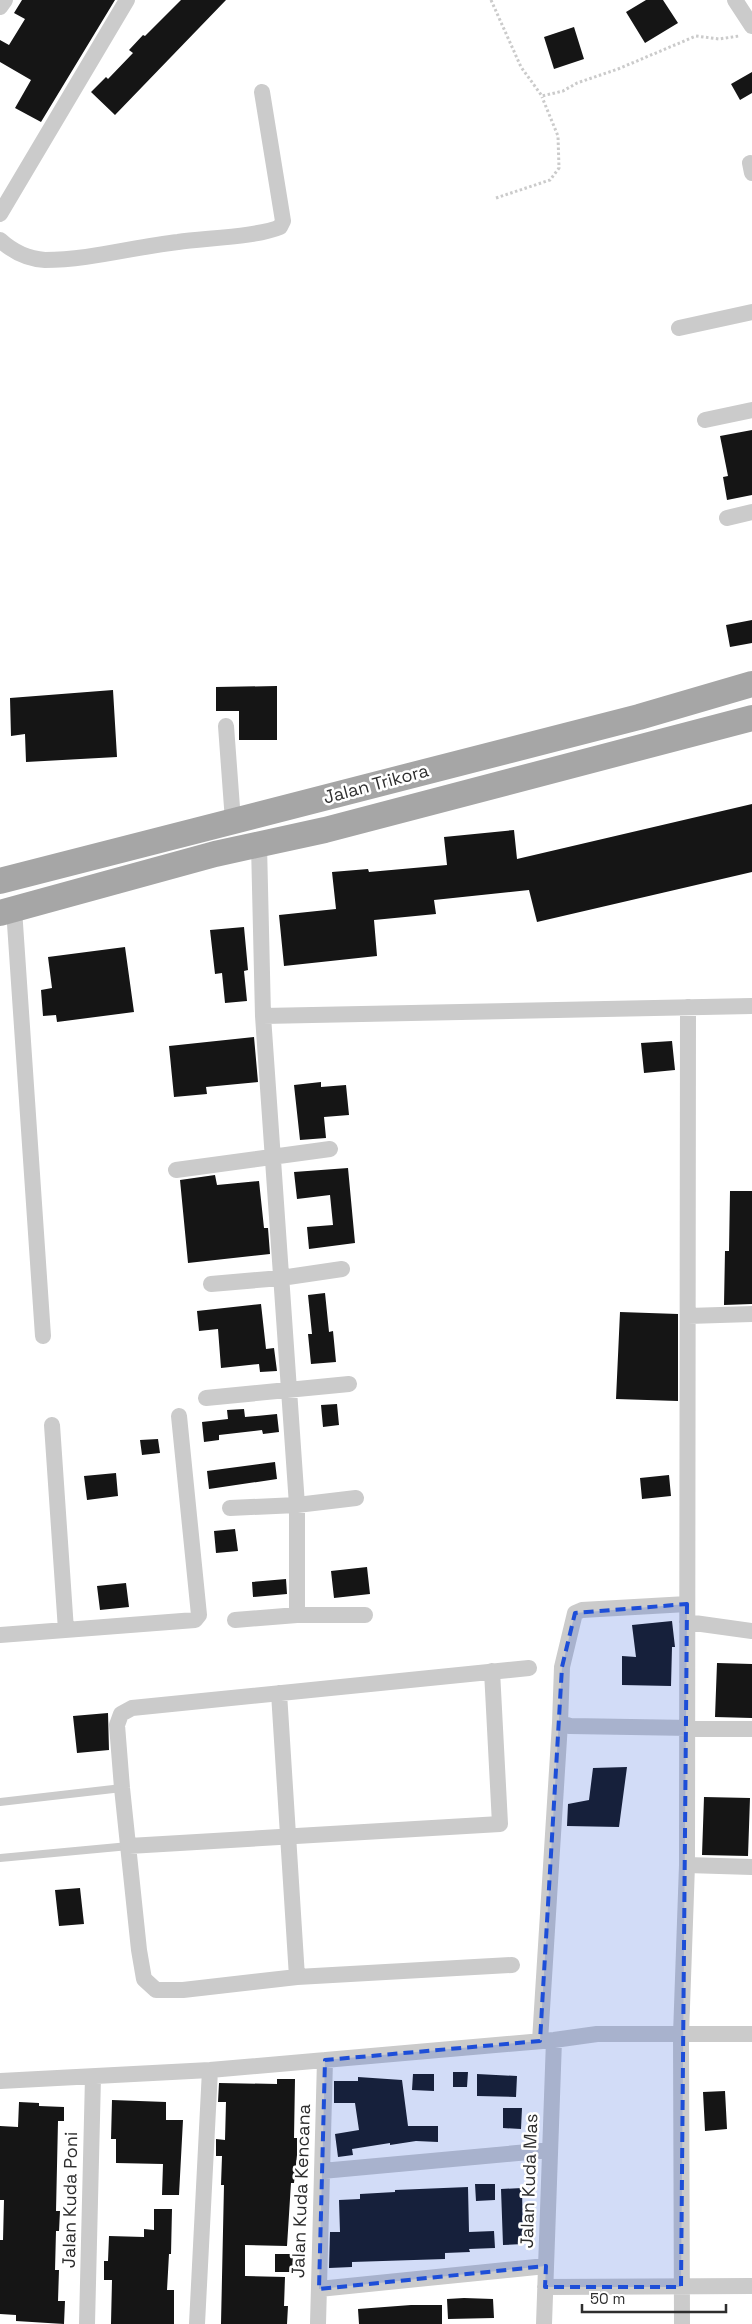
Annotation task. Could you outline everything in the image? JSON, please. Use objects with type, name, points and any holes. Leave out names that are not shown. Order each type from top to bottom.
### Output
[{"type":"main road","name":"Jalan Trikora","points":[[0,881],[752,684]]},
{"type":"main road","points":[[696,700],[710,709],[712,715],[711,728]]},
{"type":"main road","name":"Jalan Trikora","points":[[7,911],[215,854],[436,802],[752,718]]},
{"type":"street","points":[[0,7],[5,0]]},
{"type":"street","points":[[0,214],[127,0]]},
{"type":"street","points":[[735,0],[748,31]]},
{"type":"street","points":[[0,240],[14,251],[43,260],[74,258],[265,231],[280,227],[283,221],[262,92]]},
{"type":"street","points":[[679,328],[752,312]]},
{"type":"street","points":[[705,420],[752,410]]},
{"type":"street","points":[[726,518],[752,512]]},
{"type":"street","points":[[226,726],[233,821]]},
{"type":"street","points":[[259,845],[263,1016],[297,1505],[297,1615]]},
{"type":"street","points":[[7,911],[43,1336]]},
{"type":"street","points":[[263,1016],[752,1006]]},
{"type":"street","points":[[682,2324],[682,2035],[687,1865],[688,1008]]},
{"type":"street","points":[[176,1170],[330,1150]]},
{"type":"street","points":[[211,1284],[281,1278],[342,1269]]},
{"type":"street","points":[[688,1316],[752,1314]]},
{"type":"street","points":[[206,1398],[349,1384]]},
{"type":"street","points":[[0,1635],[195,1620],[197,1618],[179,1416]]},
{"type":"street","points":[[52,1425],[66,1630]]},
{"type":"street","points":[[230,1508],[297,1505],[356,1498]]},
{"type":"street","name":"Jalan Kuda Mas","points":[[544,2324],[550,2150],[547,2040],[562,1667],[575,1613],[582,1610],[687,1604]]},
{"type":"street","points":[[235,1620],[297,1615],[365,1615]]},
{"type":"street","points":[[687,1622],[752,1631]]},
{"type":"street","points":[[512,1965],[297,1977],[183,1990],[156,1990],[144,1979],[122,1788],[117,1724],[121,1714],[132,1708],[529,1668]]},
{"type":"street","points":[[129,1846],[500,1824],[492,1671]]},
{"type":"street","points":[[279,1693],[297,1977]]},
{"type":"street","points":[[560,1723],[570,1726],[752,1729]]},
{"type":"street","points":[[687,1865],[752,1867]]},
{"type":"street","points":[[0,2081],[210,2070],[598,2034],[752,2034]]},
{"type":"street","name":"Jalan Kuda Kencana","points":[[318,2324],[325,2060]]},
{"type":"street","points":[[197,2324],[210,2070]]},
{"type":"street","name":"Jalan Kuda Poni","points":[[87,2324],[93,2077]]},
{"type":"street","points":[[322,2171],[550,2150]]},
{"type":"street","points":[[319,2288],[546,2266]]},
{"type":"street","points":[[545,2287],[752,2286]]},
{"type":"lane","points":[[0,1802],[122,1788]]},
{"type":"lane","points":[[0,1858],[129,1846]]},
{"type":"path","points":[[491,0],[521,67],[542,96],[558,136],[559,168],[550,180],[496,198]]},
{"type":"path","points":[[542,96],[563,91],[577,83],[618,69],[696,36],[719,39],[748,31]]},
{"type":"highlighted area","points":[[687,1604],[681,2287],[545,2287],[546,2266],[319,2289],[325,2060],[540,2041],[562,1667],[575,1613]]},
{"type":"building","points":[[22,0],[115,0],[41,122],[15,108],[31,80],[0,62],[0,40],[9,45],[25,19],[14,13]]},
{"type":"building","points":[[181,0],[226,0],[115,115],[91,92],[106,77],[108,79],[133,53],[129,50]]},
{"type":"building","points":[[646,0],[663,0],[678,23],[645,43],[626,12]]},
{"type":"building","points":[[574,27],[584,59],[554,69],[544,37]]},
{"type":"building","points":[[752,72],[752,93],[740,100],[731,84]]},
{"type":"building","points":[[752,430],[752,495],[727,500],[723,477],[728,476],[720,436]]},
{"type":"building","points":[[752,620],[752,643],[730,647],[726,625]]},
{"type":"building","points":[[277,686],[277,740],[239,740],[239,711],[216,711],[216,687]]},
{"type":"building","points":[[113,690],[117,757],[26,762],[25,734],[11,736],[10,698]]},
{"type":"building","points":[[752,804],[752,872],[537,922],[529,890],[434,900],[436,914],[374,920],[377,956],[284,966],[279,915],[336,909],[332,872],[368,869],[369,872],[447,865],[444,837],[514,830],[517,859]]},
{"type":"building","points":[[244,927],[248,970],[244,971],[247,1001],[225,1003],[222,973],[215,974],[210,930]]},
{"type":"building","points":[[125,947],[134,1012],[57,1022],[56,1015],[43,1016],[41,990],[52,988],[48,957]]},
{"type":"building","points":[[254,1037],[258,1082],[206,1087],[207,1094],[174,1097],[169,1046]]},
{"type":"building","points":[[672,1041],[675,1070],[644,1073],[641,1043]]},
{"type":"building","points":[[321,1082],[321,1087],[346,1085],[349,1115],[324,1117],[326,1138],[300,1140],[294,1085]]},
{"type":"building","points":[[348,1168],[355,1243],[309,1249],[307,1227],[333,1225],[330,1195],[297,1199],[294,1172]]},
{"type":"building","points":[[215,1175],[217,1185],[259,1181],[264,1228],[268,1228],[270,1254],[188,1263],[180,1180]]},
{"type":"building","points":[[730,1191],[752,1191],[752,1304],[724,1305],[725,1251],[729,1251]]},
{"type":"building","points":[[325,1293],[329,1332],[333,1331],[336,1362],[311,1364],[308,1334],[312,1334],[308,1295]]},
{"type":"building","points":[[261,1304],[266,1349],[274,1348],[277,1371],[260,1372],[259,1364],[221,1368],[218,1329],[199,1331],[197,1311]]},
{"type":"building","points":[[620,1312],[678,1314],[678,1401],[616,1399]]},
{"type":"building","points":[[337,1404],[339,1425],[323,1427],[321,1405]]},
{"type":"building","points":[[244,1409],[245,1417],[277,1414],[279,1432],[263,1434],[262,1430],[219,1435],[219,1440],[204,1442],[202,1422],[228,1419],[227,1410]]},
{"type":"building","points":[[158,1439],[160,1453],[142,1455],[140,1440]]},
{"type":"building","points":[[275,1462],[277,1479],[209,1489],[207,1471]]},
{"type":"building","points":[[116,1473],[118,1496],[87,1500],[84,1476]]},
{"type":"building","points":[[669,1475],[671,1496],[642,1499],[640,1478]]},
{"type":"building","points":[[235,1529],[238,1551],[216,1553],[214,1531]]},
{"type":"building","points":[[367,1567],[370,1594],[334,1598],[331,1571]]},
{"type":"building","points":[[286,1579],[287,1594],[253,1597],[252,1582]]},
{"type":"building","points":[[126,1583],[129,1607],[100,1610],[97,1586]]},
{"type":"building","points":[[672,1621],[675,1647],[672,1647],[671,1686],[622,1685],[622,1656],[636,1657],[632,1625]]},
{"type":"building","points":[[717,1663],[752,1664],[752,1718],[715,1717]]},
{"type":"building","points":[[108,1713],[109,1750],[77,1753],[73,1716]]},
{"type":"building","points":[[627,1767],[619,1827],[567,1826],[568,1804],[589,1800],[593,1768]]},
{"type":"building","points":[[704,1797],[750,1798],[748,1856],[702,1855]]},
{"type":"building","points":[[80,1888],[84,1924],[59,1926],[55,1890]]},
{"type":"building","points":[[453,2072],[468,2072],[467,2087],[453,2087]]},
{"type":"building","points":[[413,2074],[434,2074],[434,2091],[412,2090]]},
{"type":"building","points":[[477,2074],[517,2076],[516,2097],[477,2096]]},
{"type":"building","points":[[358,2077],[402,2080],[408,2126],[438,2126],[438,2142],[416,2141],[390,2145],[390,2143],[352,2149],[353,2155],[338,2157],[335,2134],[359,2130],[355,2103],[334,2103],[334,2081],[358,2081]]},
{"type":"building","points":[[277,2079],[295,2079],[294,2138],[297,2138],[297,2155],[294,2183],[291,2183],[287,2246],[245,2245],[245,2276],[285,2277],[284,2306],[288,2306],[287,2324],[221,2324],[224,2185],[221,2185],[222,2156],[216,2156],[216,2139],[225,2140],[226,2102],[218,2102],[219,2083],[277,2084]]},
{"type":"building","points":[[725,2091],[727,2129],[705,2131],[703,2092]]},
{"type":"building","points":[[112,2100],[166,2102],[166,2120],[183,2120],[179,2195],[162,2195],[163,2164],[116,2163],[116,2139],[111,2139]]},
{"type":"building","points":[[19,2102],[39,2103],[39,2106],[64,2107],[64,2121],[58,2121],[56,2211],[60,2211],[59,2231],[56,2231],[55,2270],[59,2270],[58,2301],[65,2301],[64,2324],[16,2321],[16,2315],[0,2314],[0,2240],[3,2240],[4,2200],[0,2200],[0,2126],[18,2127]]},
{"type":"building","points":[[503,2108],[522,2108],[521,2129],[503,2128]]},
{"type":"building","points":[[475,2184],[495,2184],[495,2200],[476,2201]]},
{"type":"building","points":[[468,2187],[469,2232],[494,2231],[495,2248],[469,2249],[470,2252],[445,2253],[445,2259],[352,2262],[352,2267],[329,2268],[330,2232],[340,2232],[339,2200],[360,2199],[360,2194],[395,2192],[395,2190]]},
{"type":"building","points":[[522,2188],[523,2244],[503,2245],[501,2189]]},
{"type":"building","points":[[154,2209],[172,2209],[171,2254],[169,2254],[167,2290],[174,2290],[174,2324],[111,2324],[112,2280],[104,2280],[104,2261],[108,2261],[109,2236],[144,2237],[144,2229],[154,2230]]},
{"type":"building","points":[[275,2254],[293,2254],[292,2272],[275,2272]]},
{"type":"building","points":[[447,2299],[493,2299],[494,2318],[448,2319]]},
{"type":"building","points":[[442,2305],[442,2324],[359,2324],[358,2309]]}]
